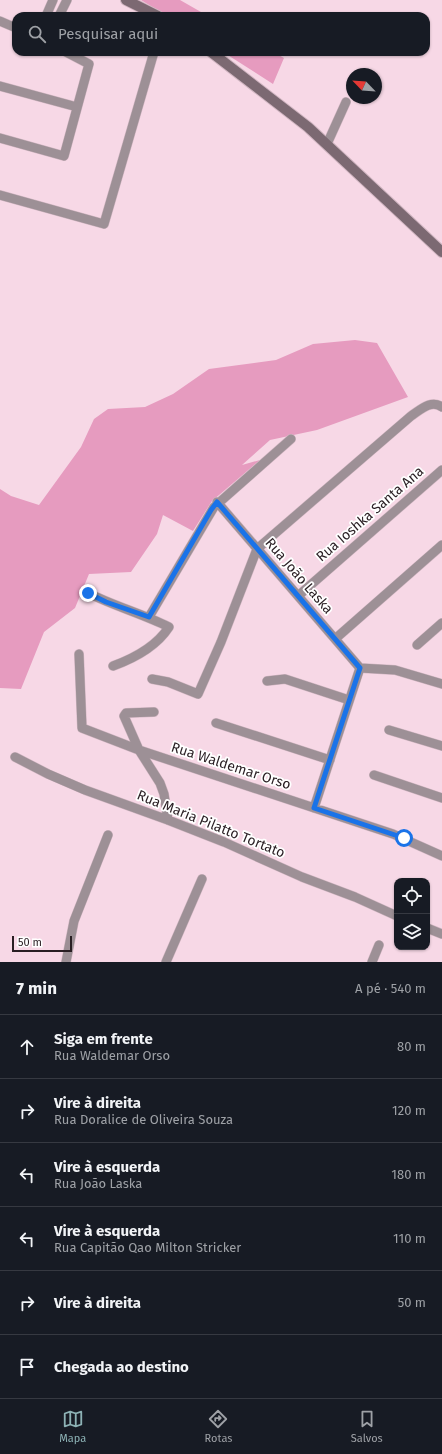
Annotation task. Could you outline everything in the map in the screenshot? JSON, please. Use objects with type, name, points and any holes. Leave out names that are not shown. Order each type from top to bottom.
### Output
[{"type":"main road","points":[[126,0],[150,12]]},
{"type":"main road","points":[[216,56],[327,144],[442,252]]},
{"type":"street","points":[[48,12],[53,0]]},
{"type":"street","points":[[61,12],[67,0]]},
{"type":"street","points":[[0,21],[12,26]]},
{"type":"street","points":[[0,138],[64,156],[89,64],[74,56]]},
{"type":"street","points":[[0,195],[104,224],[153,56]]},
{"type":"street","points":[[0,86],[77,107]]},
{"type":"street","points":[[327,144],[346,102]]},
{"type":"street","points":[[152,679],[168,682],[198,694],[221,642],[257,549],[403,422],[423,407],[438,405]]},
{"type":"street","points":[[149,617],[217,502],[290,439]]},
{"type":"street","name":"Rua Ioshka Santa Ana","points":[[298,596],[442,470]]},
{"type":"street","name":"Rua João Laska","points":[[217,502],[360,668]]},
{"type":"street","points":[[335,639],[442,545]]},
{"type":"street","points":[[88,593],[106,602],[149,617],[169,627],[158,641],[146,650],[113,666]]},
{"type":"street","points":[[417,645],[442,623]]},
{"type":"street","name":"Rua Waldemar Orso","points":[[79,654],[82,728],[140,750],[404,838],[442,856]]},
{"type":"street","points":[[314,808],[360,668],[395,670],[442,684]]},
{"type":"street","points":[[267,681],[285,679],[349,700]]},
{"type":"street","points":[[154,712],[125,714],[140,750],[160,783],[164,794],[168,820]]},
{"type":"street","points":[[216,723],[330,760]]},
{"type":"street","points":[[389,730],[442,746]]},
{"type":"street","name":"Rua Maria Pilatto Tortato","points":[[15,757],[85,790],[168,820],[230,845],[302,877],[355,897],[394,915]]},
{"type":"street","points":[[374,776],[442,798]]},
{"type":"street","points":[[66,962],[74,921],[108,835]]},
{"type":"street","points":[[166,962],[202,880]]},
{"type":"street","points":[[430,929],[442,934]]},
{"type":"street","points":[[372,962],[379,945]]},
{"type":"shaded area","points":[[141,0],[180,0],[201,12],[160,12]]},
{"type":"shaded area","points":[[229,56],[280,56],[284,58],[273,84]]},
{"type":"shaded area","points":[[355,340],[377,343],[408,397],[317,430],[270,440],[242,465],[260,460],[212,501],[193,531],[163,515],[157,534],[131,572],[89,574],[75,608],[44,632],[21,689],[0,688],[0,489],[11,496],[39,505],[81,447],[94,419],[108,409],[145,407],[173,394],[209,369],[276,360],[313,344]]},
{"type":"route","points":[[88,593],[106,602],[149,617],[217,502],[360,668],[314,808],[404,838]]}]
